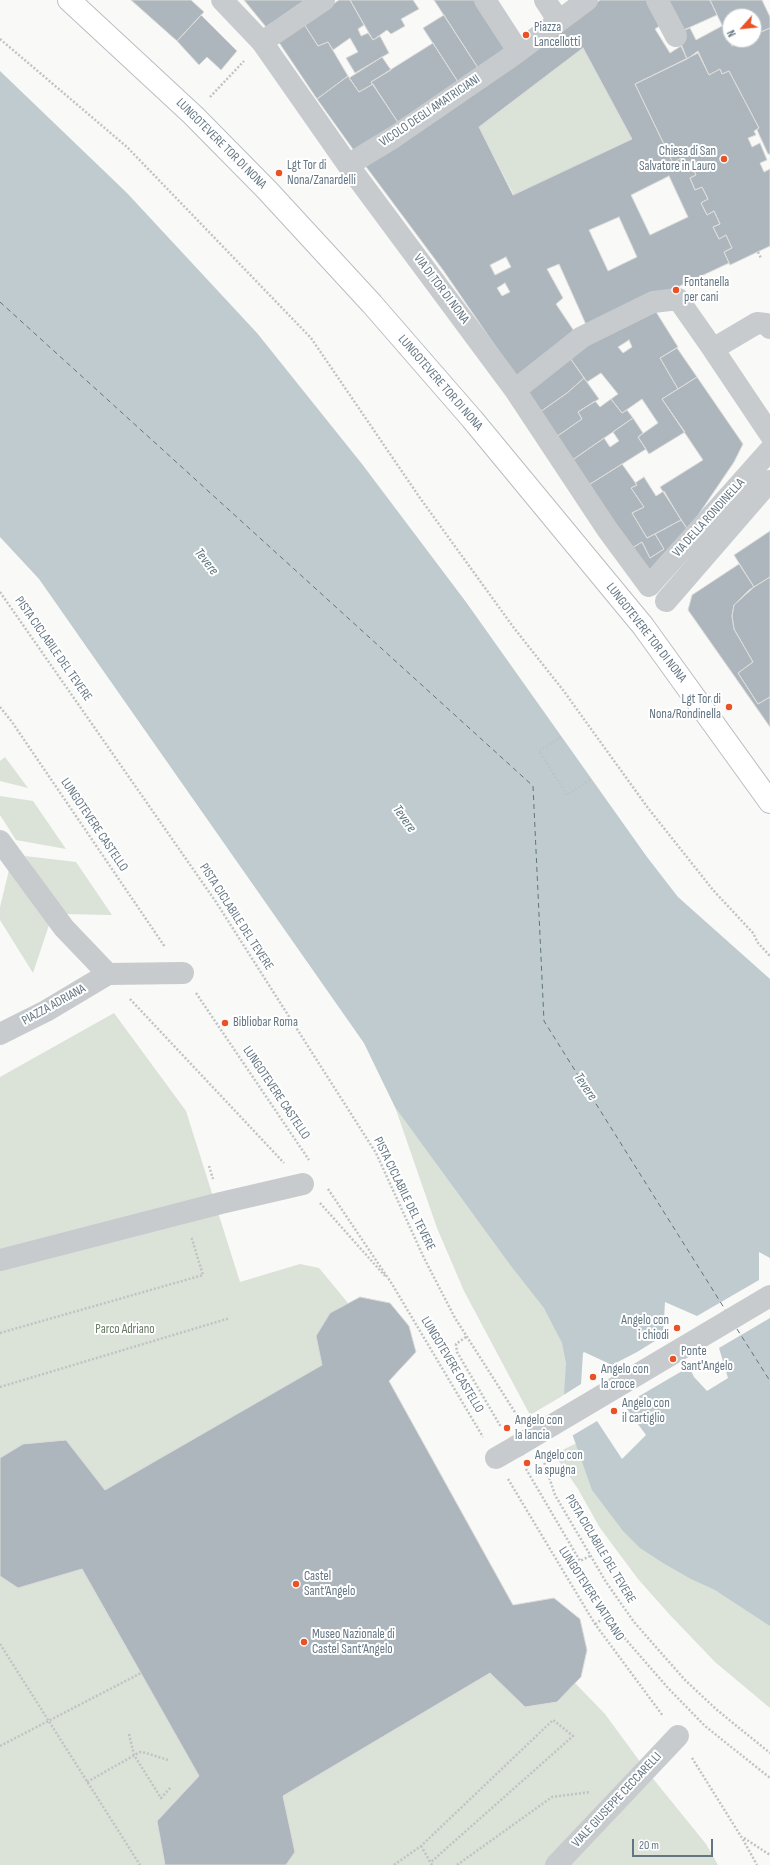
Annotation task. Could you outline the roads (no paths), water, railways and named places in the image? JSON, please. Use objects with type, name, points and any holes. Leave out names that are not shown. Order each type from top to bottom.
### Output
[{"type":"main road","name":"LUNGOTEVERE TOR DI NONA","points":[[69,0],[198,120],[267,190],[372,304],[472,419],[643,626],[770,802]]},
{"type":"street","name":"VIA DI TOR DI NONA","points":[[222,0],[255,49],[348,165],[515,390],[608,529],[649,586]]},
{"type":"street","points":[[255,49],[324,0]]},
{"type":"street","points":[[485,0],[515,53],[563,16],[587,0]]},
{"type":"street","points":[[545,0],[563,16]]},
{"type":"street","points":[[657,0],[676,36]]},
{"type":"street","name":"VICOLO DEGLI AMATRICIANI","points":[[348,165],[394,137],[515,53]]},
{"type":"street","points":[[515,390],[582,337],[653,302],[678,298],[770,434]]},
{"type":"street","points":[[713,349],[757,323],[766,324],[770,328]]},
{"type":"street","name":"VIA DELLA RONDINELLA","points":[[649,586],[770,450]]},
{"type":"street","name":"VIA DELLA RONDINELLA","points":[[666,601],[770,481]]},
{"type":"street","points":[[0,841],[64,928],[108,974],[183,973]]},
{"type":"street","name":"PIAZZA ADRIANA","points":[[0,1034],[46,1011],[108,974]]},
{"type":"street","points":[[0,1260],[184,1213],[308,1175]]},
{"type":"street","points":[[496,1458],[770,1296]]},
{"type":"street","name":"VIALE GIUSEPPE CECCARELLI","points":[[556,1865],[678,1736]]},
{"type":"water","name":"Tevere","points":[[0,71],[127,193],[257,333],[362,464],[466,602],[647,857],[678,897],[770,979],[770,1626],[715,1590],[691,1579],[640,1548],[623,1531],[592,1490],[569,1425],[564,1395],[566,1363],[562,1343],[544,1308],[511,1266],[395,1107],[364,1043],[39,579],[0,537]]},
{"type":"place","name":"Piazza Lancellotti","points":[[526,35]]},
{"type":"place","name":"Chiesa di San Salvatore in Lauro","points":[[724,159]]},
{"type":"place","name":"Lgt Tor di Nona/Zanardelli","points":[[279,173]]},
{"type":"place","name":"Fontanella per cani","points":[[676,290]]},
{"type":"place","name":"Lgt Tor di Nona/Rondinella","points":[[729,707]]},
{"type":"place","name":"Bibliobar Roma","points":[[225,1023]]},
{"type":"place","name":"Angelo con i chiodi","points":[[677,1328]]},
{"type":"place","name":"Ponte Sant'Angelo","points":[[673,1359]]},
{"type":"place","name":"Angelo con la croce","points":[[593,1377]]},
{"type":"place","name":"Angelo con il cartiglio","points":[[614,1411]]},
{"type":"place","name":"Angelo con la lancia","points":[[507,1428]]},
{"type":"place","name":"Angelo con la spugna","points":[[527,1463]]},
{"type":"place","name":"Castel Sant’Angelo","points":[[296,1584]]},
{"type":"place","name":"Museo Nazionale di Castel Sant’Angelo","points":[[304,1642]]},
{"type":"park label","name":"Parco Adriano","points":[[125,1330]]}]
